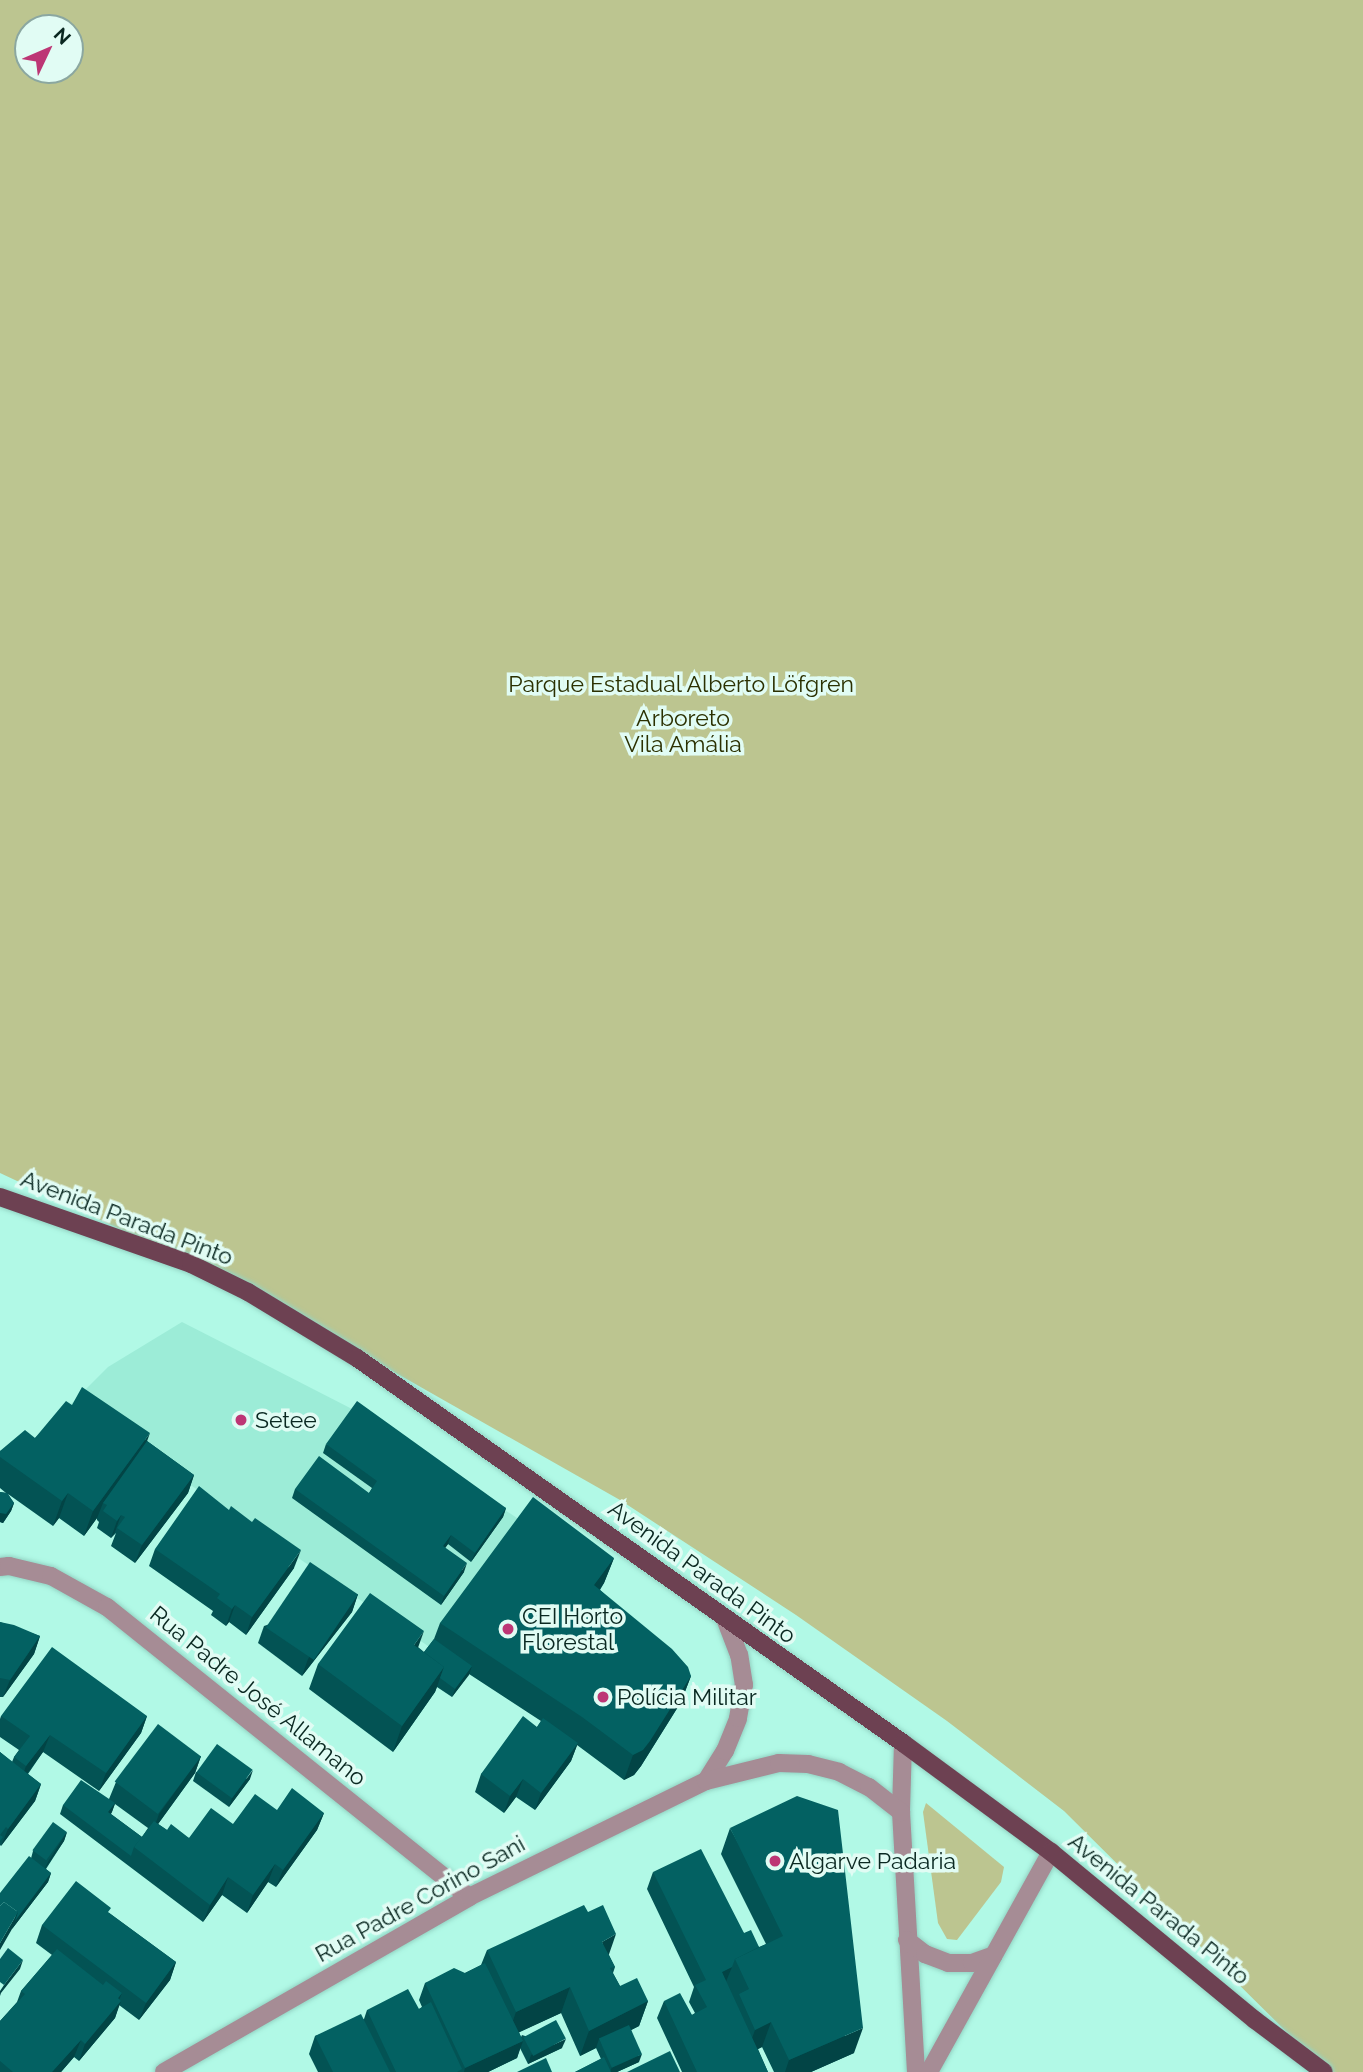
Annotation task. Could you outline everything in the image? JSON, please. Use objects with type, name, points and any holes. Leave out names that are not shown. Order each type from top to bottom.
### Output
[{"type":"main road","name":"Avenida Parada Pinto","points":[[0,1197],[191,1264],[304,1323],[417,1399],[903,1743],[1051,1852],[1255,2020],[1324,2072]]},
{"type":"street","name":"Rua Padre José Allamano","points":[[0,1567],[9,1566],[51,1576],[107,1607],[469,1897]]},
{"type":"street","points":[[706,1781],[738,1718],[744,1685],[739,1655],[725,1618]]},
{"type":"street","points":[[903,1743],[901,1812],[906,1940],[916,2072]]},
{"type":"street","name":"Rua Padre Corino Sani","points":[[164,2072],[469,1897],[706,1781],[779,1763],[807,1765],[839,1772],[869,1787],[901,1812]]},
{"type":"street","points":[[929,2072],[1051,1852]]},
{"type":"street","points":[[906,1940],[925,1954],[948,1963],[972,1963],[994,1955]]},
{"type":"shaded area","points":[[182,1322],[354,1410],[523,1522],[431,1648],[71,1404],[108,1367]]},
{"type":"green space","name":"Parque Estadual Alberto Löfgren","points":[[0,0],[1363,0],[1363,2072],[1327,2072],[1064,1811],[947,1721],[796,1615],[620,1500],[246,1288],[0,1173]]},
{"type":"green space","points":[[926,1803],[1004,1867],[1001,1882],[957,1940],[947,1939],[938,1923],[923,1812]]},
{"type":"building","points":[[82,1387],[150,1433],[93,1511],[68,1493],[62,1501],[0,1457],[0,1451],[25,1430],[35,1438],[66,1401],[72,1405]]},
{"type":"building","points":[[357,1401],[506,1508],[475,1553],[451,1535],[443,1546],[467,1563],[444,1596],[295,1489],[319,1456],[369,1493],[377,1481],[326,1444]]},
{"type":"building","points":[[147,1441],[194,1475],[142,1545],[117,1528],[125,1517],[121,1515],[117,1521],[103,1511],[107,1505],[103,1503]]},
{"type":"building","points":[[199,1486],[229,1510],[231,1506],[252,1522],[255,1518],[301,1550],[252,1617],[235,1605],[232,1609],[217,1598],[220,1594],[155,1549]]},
{"type":"building","points":[[0,1492],[7,1493],[14,1503],[6,1514],[0,1513]]},
{"type":"building","points":[[533,1497],[614,1558],[594,1585],[672,1649],[688,1667],[691,1676],[650,1741],[643,1750],[633,1755],[582,1717],[440,1623]]},
{"type":"building","points":[[310,1562],[358,1594],[314,1660],[266,1627]]},
{"type":"building","points":[[370,1593],[424,1631],[414,1645],[444,1667],[402,1726],[318,1664]]},
{"type":"building","points":[[0,1622],[40,1636],[10,1680],[0,1678]]},
{"type":"building","points":[[434,1639],[472,1666],[455,1689],[440,1678],[444,1667],[424,1652]]},
{"type":"building","points":[[52,1647],[147,1716],[106,1773],[50,1735],[26,1766],[14,1757],[30,1736],[1,1716]]},
{"type":"building","points":[[523,1716],[537,1727],[543,1718],[578,1743],[541,1793],[523,1779],[510,1796],[481,1774]]},
{"type":"building","points":[[158,1724],[201,1756],[158,1814],[115,1782]]},
{"type":"building","points":[[217,1744],[253,1770],[232,1798],[196,1772]]},
{"type":"building","points":[[0,1752],[41,1784],[8,1829],[6,1827],[0,1835]]},
{"type":"building","points":[[81,1780],[115,1803],[108,1812],[142,1837],[131,1856],[63,1805]]},
{"type":"building","points":[[292,1788],[324,1813],[283,1870],[275,1864],[253,1895],[228,1877],[210,1905],[134,1847],[154,1821],[167,1830],[171,1824],[189,1838],[211,1808],[233,1824],[255,1794],[277,1810]]},
{"type":"building","points":[[797,1796],[838,1810],[863,2028],[789,2060],[771,2022],[755,2030],[739,1994],[749,1989],[735,1959],[783,1936],[730,1828]]},
{"type":"building","points":[[53,1822],[67,1832],[46,1860],[32,1850]]},
{"type":"building","points":[[701,1849],[744,1933],[751,1930],[759,1947],[735,1959],[732,1967],[722,1972],[768,2072],[697,2072],[664,2001],[680,1993],[692,2015],[707,2007],[695,1985],[706,1980],[653,1872]]},
{"type":"building","points":[[29,1856],[51,1873],[15,1921],[18,1912],[4,1902],[0,1906],[0,1893]]},
{"type":"building","points":[[76,1881],[111,1908],[108,1912],[176,1962],[146,2003],[42,1925]]},
{"type":"building","points":[[4,1902],[18,1912],[0,1943],[0,1906]]},
{"type":"building","points":[[584,1905],[588,1912],[603,1905],[616,1934],[602,1942],[615,1967],[610,1968],[620,1986],[637,1978],[648,2001],[589,2031],[570,1987],[516,2012],[487,1950]]},
{"type":"building","points":[[8,1948],[23,1960],[4,1985],[0,1982],[0,1959]]},
{"type":"building","points":[[57,1949],[103,1985],[106,1981],[122,1993],[118,1998],[121,2001],[85,2044],[81,2040],[52,2072],[13,2072],[0,2061],[0,2021],[25,1994],[21,1991]]},
{"type":"building","points":[[485,1963],[523,2041],[465,2068],[425,1983],[454,1968],[465,1973]]},
{"type":"building","points":[[408,1989],[419,2009],[431,2002],[462,2069],[457,2072],[396,2072],[367,2010]]},
{"type":"building","points":[[361,2014],[390,2072],[333,2072],[315,2036]]},
{"type":"building","points":[[556,2020],[566,2039],[533,2056],[523,2037]]},
{"type":"building","points":[[629,2025],[642,2054],[612,2068],[599,2038]]},
{"type":"building","points":[[670,2051],[680,2072],[627,2072]]},
{"type":"building","points":[[604,2057],[611,2072],[575,2072]]},
{"type":"building","points":[[546,2058],[552,2072],[517,2072]]},
{"type":"place","name":"Setee","points":[[241,1420]]},
{"type":"place","name":"CEI Horto Florestal","points":[[508,1629]]},
{"type":"place","name":"Polícia Militar","points":[[603,1697]]},
{"type":"place","name":"Algarve Padaria","points":[[775,1861]]},
{"type":"park label","name":"Arboreto Vila Amália","points":[[683,731]]}]
